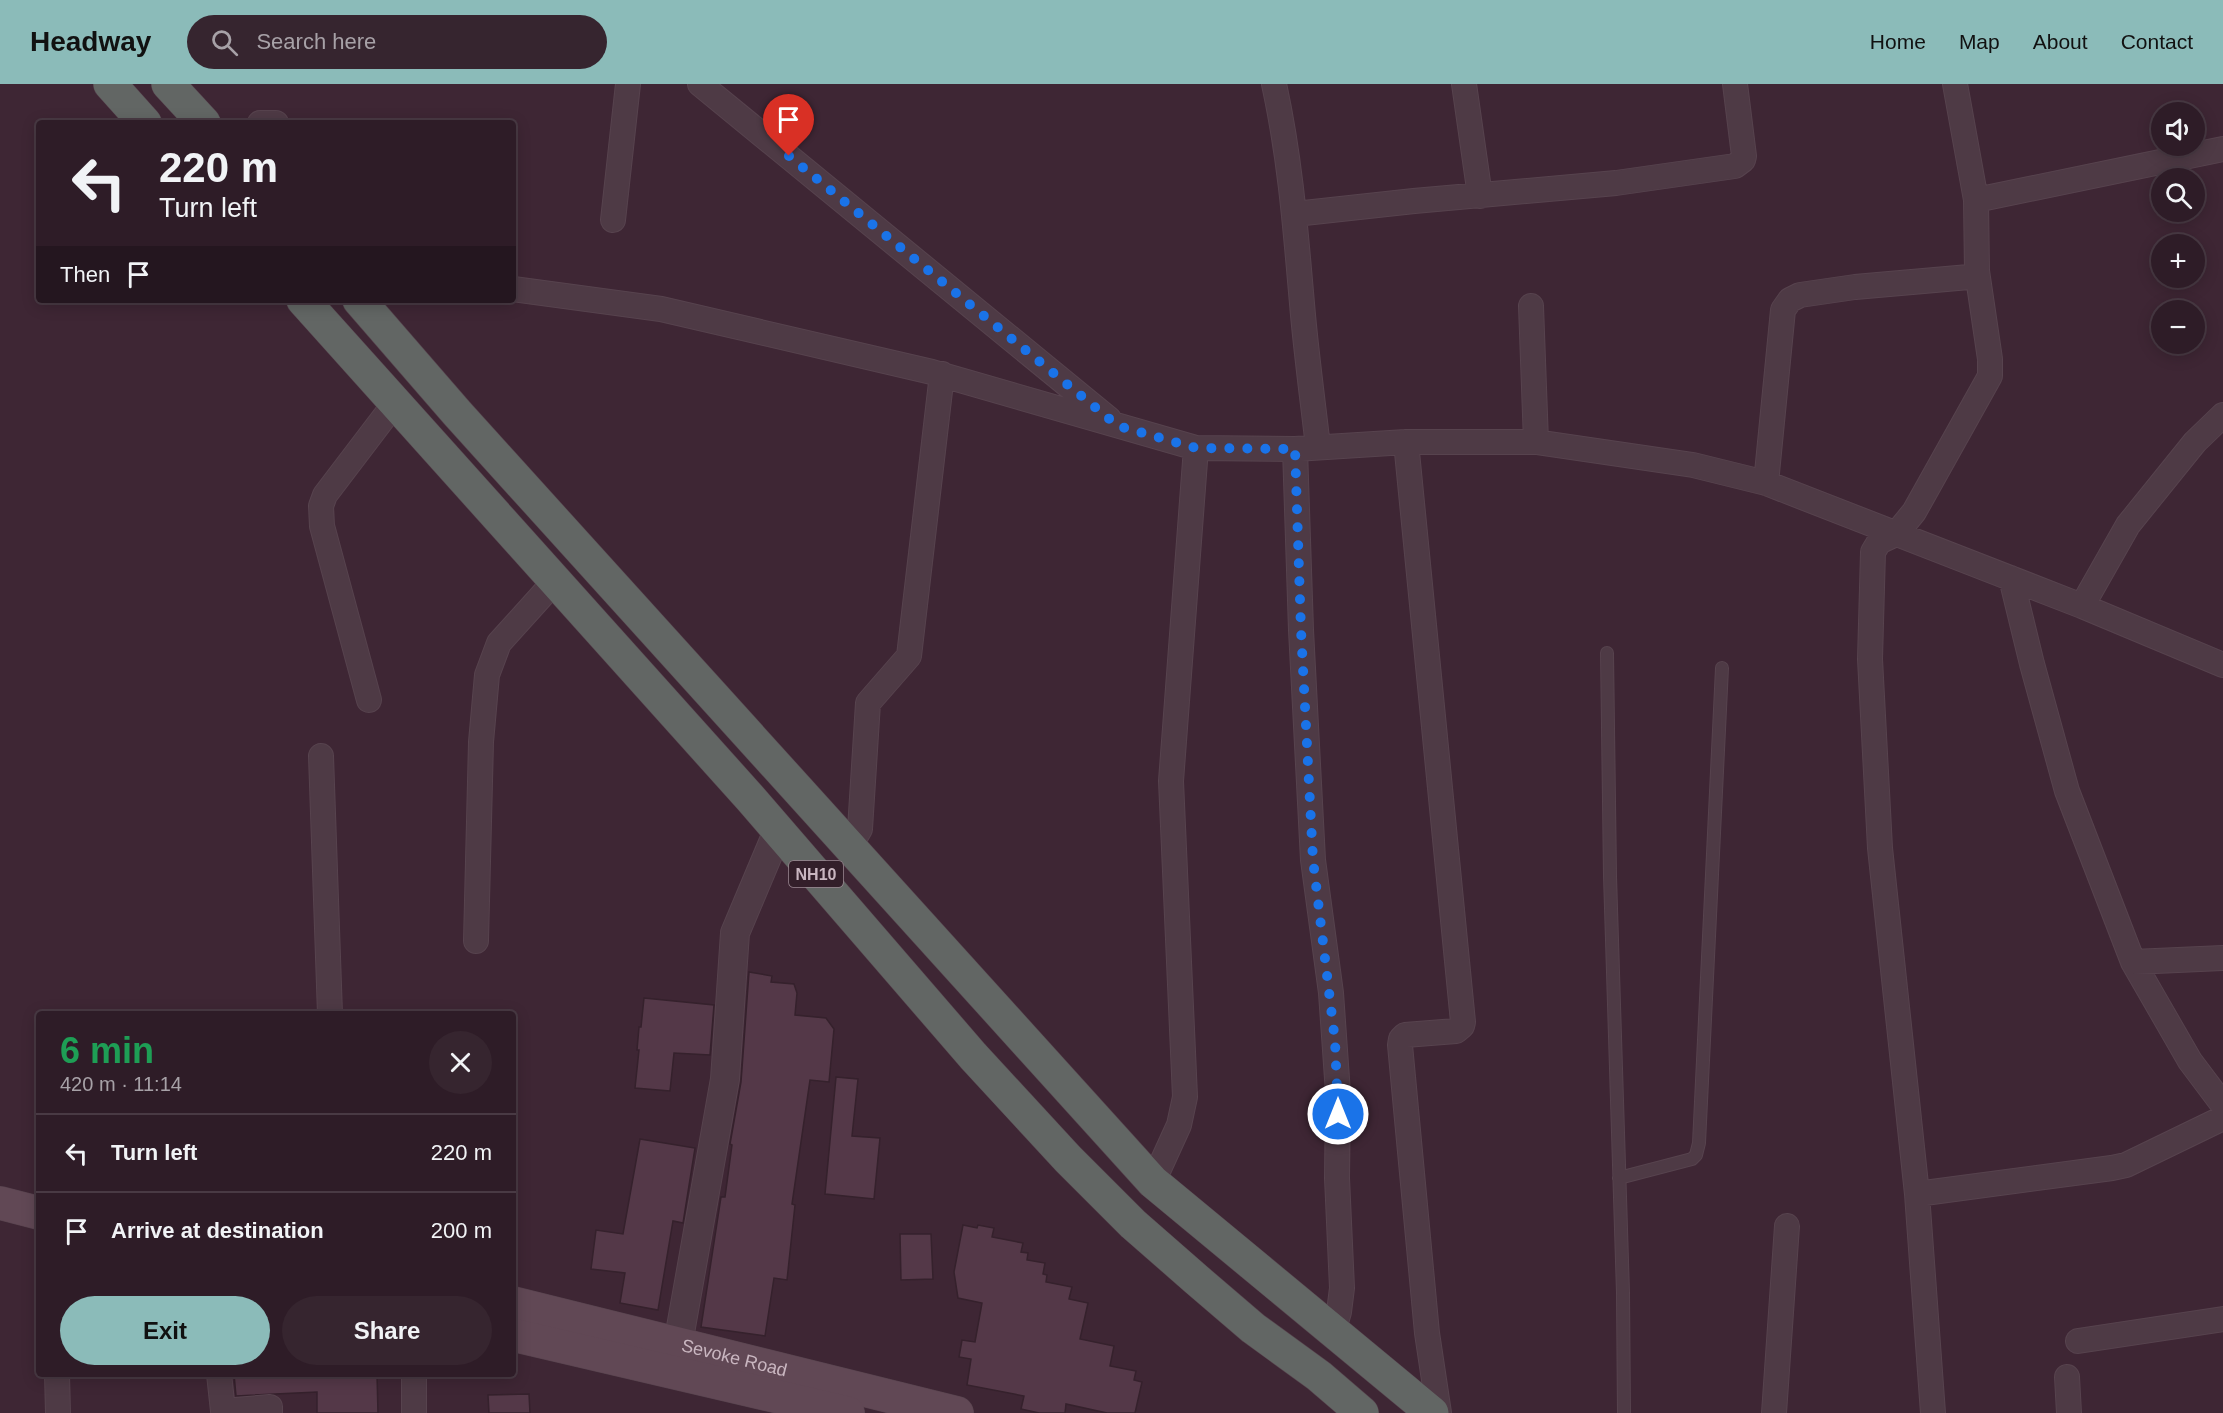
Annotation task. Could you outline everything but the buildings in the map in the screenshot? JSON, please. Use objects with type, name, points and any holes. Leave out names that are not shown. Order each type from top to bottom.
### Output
[{"type":"highway","points":[[110,84],[142,120]]},
{"type":"highway","points":[[168,84],[201,120]]},
{"type":"highway","name":"NH10","points":[[306,303],[778,831],[973,1056],[1068,1159],[1133,1224],[1253,1328],[1319,1376],[1362,1413]]},
{"type":"highway","points":[[362,303],[457,413],[1153,1182],[1432,1413]]},
{"type":"main road","points":[[0,1180],[36,1188]]},
{"type":"main road","points":[[0,1203],[36,1212]]},
{"type":"main road","name":"Sevoke Road","points":[[516,1304],[678,1344],[772,1392],[957,1413]]},
{"type":"main road","name":"Sevoke Road","points":[[516,1336],[772,1392],[848,1413]]},
{"type":"street","points":[[613,220],[628,84]]},
{"type":"street","points":[[699,84],[1118,426]]},
{"type":"street","points":[[1274,84],[1286,137],[1303,315],[1307,448],[1301,630],[1312,849],[1332,1003],[1338,1093],[1337,1178],[1342,1288],[1340,1312],[1333,1332]]},
{"type":"street","points":[[1464,84],[1480,196]]},
{"type":"street","points":[[1295,214],[1616,183],[1735,166],[1740,164],[1744,156],[1735,84]]},
{"type":"street","points":[[1933,1413],[1917,1194],[1880,848],[1870,659],[1873,552],[1879,542],[1896,534],[1914,512],[1990,376],[1990,359],[1977,272],[1976,200],[1955,84]]},
{"type":"street","points":[[1976,200],[2223,148]]},
{"type":"street","points":[[1766,483],[1783,310],[1790,300],[1800,295],[1855,287],[1969,278],[1977,272]]},
{"type":"street","points":[[516,289],[661,309],[942,374],[1196,448],[1307,448],[1406,442],[1536,442],[1693,465],[1766,483],[2082,606],[2223,665]]},
{"type":"street","points":[[1532,306],[1536,442]]},
{"type":"street","points":[[849,848],[861,829],[868,704],[909,656],[942,374]]},
{"type":"street","points":[[369,700],[320,516],[325,495],[395,403]]},
{"type":"street","points":[[2082,606],[2128,525],[2195,442],[2223,415]]},
{"type":"street","points":[[1406,442],[1462,1022],[1462,1026],[1456,1031],[1406,1035],[1401,1039],[1427,1333],[1439,1413]]},
{"type":"street","points":[[1153,1182],[1179,1125],[1185,1097],[1171,781],[1196,448]]},
{"type":"street","points":[[2011,578],[2031,664],[2067,790],[2133,962],[2190,1060],[2223,1105]]},
{"type":"street","points":[[476,941],[481,742],[487,675],[499,643],[555,581]]},
{"type":"street","points":[[321,756],[330,1011]]},
{"type":"street","points":[[678,1344],[725,1079],[735,933],[778,831]]},
{"type":"street","points":[[2133,962],[2223,958]]},
{"type":"street","points":[[1917,1194],[2126,1165],[2223,1118]]},
{"type":"street","points":[[1774,1413],[1787,1226]]},
{"type":"street","points":[[2078,1341],[2223,1319]]},
{"type":"street","points":[[57,1377],[58,1413]]},
{"type":"street","points":[[219,1377],[223,1411],[270,1407],[270,1413]]},
{"type":"street","points":[[414,1377],[414,1413]]},
{"type":"street","points":[[2067,1377],[2069,1413]]},
{"type":"lane","points":[[1606,653],[1624,1413]]},
{"type":"lane","points":[[1619,1178],[1692,1159],[1696,1155],[1699,1143],[1722,668]]},
{"type":"route","points":[[789,156],[1118,426],[1196,448],[1295,449],[1301,630],[1313,860],[1335,1041],[1338,1114]]}]
